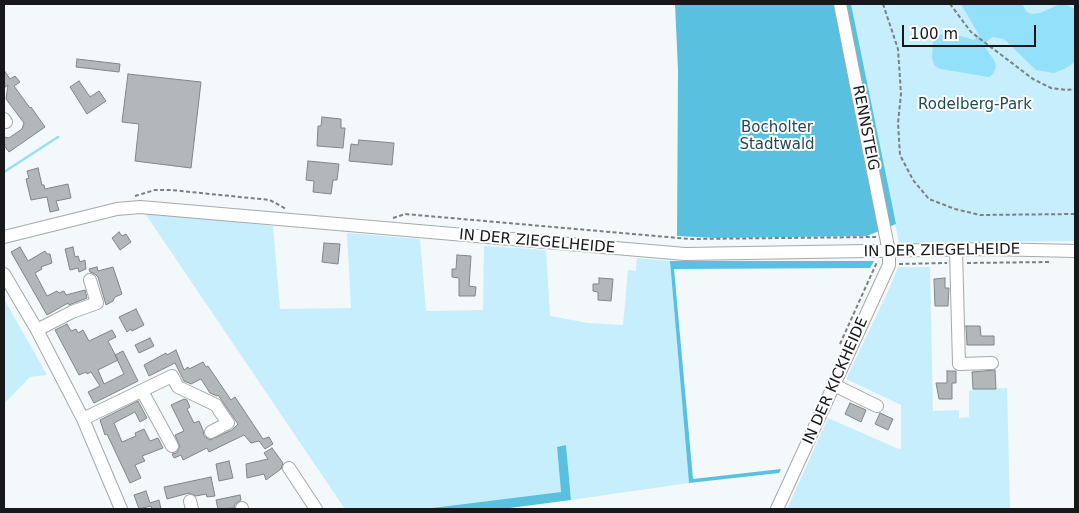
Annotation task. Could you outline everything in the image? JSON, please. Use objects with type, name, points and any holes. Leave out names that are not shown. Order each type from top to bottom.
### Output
[{"type":"street","name":"RENNSTEIG","points":[[840,4],[883,258]]},
{"type":"street","name":"IN DER ZIEGELHEIDE","points":[[4,237],[117,209],[140,207],[685,254],[883,258],[956,257],[1075,250]]},
{"type":"street","points":[[956,257],[959,364],[992,363]]},
{"type":"street","name":"IN DER KICKHEIDE","points":[[777,509],[834,384],[883,258]]},
{"type":"street","points":[[4,274],[37,330],[83,419],[120,509]]},
{"type":"street","points":[[37,330],[72,312],[97,302],[90,280]]},
{"type":"street","points":[[83,419],[172,376],[178,388],[216,405],[228,423],[211,432]]},
{"type":"street","points":[[834,384],[877,406]]},
{"type":"street","points":[[142,391],[172,446]]},
{"type":"street","points":[[288,468],[316,509]]},
{"type":"path","points":[[883,4],[898,49],[901,94],[898,123],[900,155],[913,180],[929,198],[955,209],[980,215],[1075,214]]},
{"type":"path","points":[[950,4],[971,32],[1032,79],[1051,88],[1075,89]]},
{"type":"path","points":[[716,239],[877,237],[883,258],[838,349]]},
{"type":"path","points":[[883,258],[956,257],[1057,262]]},
{"type":"green space","name":"Bocholter Stadtwald","points":[[675,4],[851,4],[896,224],[867,236],[716,238],[677,236],[678,70]]},
{"type":"green space","name":"Rodelberg-Park","points":[[851,4],[1075,4],[1075,241],[899,243]]},
{"type":"green space","points":[[144,212],[273,226],[280,309],[351,308],[347,233],[420,239],[426,311],[483,310],[484,246],[546,250],[550,316],[588,323],[623,325],[628,270],[636,271],[637,258],[670,261],[689,483],[571,500],[566,445],[557,447],[561,492],[432,509],[345,509]]},
{"type":"green space","points":[[670,261],[874,261],[870,268],[674,269],[693,479],[781,469],[779,473],[689,483]]},
{"type":"green space","points":[[898,267],[930,267],[933,411],[959,410],[959,418],[969,417],[969,391],[973,389],[1007,388],[1010,509],[787,509],[828,418],[901,450],[901,405],[846,379]]},
{"type":"green space","points":[[4,299],[47,375],[30,377],[4,404]]},
{"type":"green space","points":[[566,445],[571,500],[502,509],[432,509],[561,492],[557,447]]},
{"type":"shaded area","points":[[961,4],[1022,4],[1027,12],[1032,14],[1040,13],[1058,5],[1067,5],[1075,9],[1075,62],[1054,73],[1036,70],[1004,39],[992,37],[985,43],[985,47],[996,66],[993,74],[989,77],[941,69],[935,66],[932,58],[933,42],[939,35],[947,32],[974,40],[979,35]]},
{"type":"building","points":[[77,59],[120,64],[119,72],[76,67]]},
{"type":"building","points":[[4,70],[10,79],[15,76],[20,82],[14,86],[45,127],[9,152],[4,145],[4,137],[9,138],[22,129],[24,123],[6,99],[8,85],[4,88]]},
{"type":"building","points":[[128,74],[201,82],[191,168],[135,161],[139,124],[122,122]]},
{"type":"building","points":[[79,81],[90,97],[99,91],[106,101],[87,114],[70,87]]},
{"type":"building","points":[[322,117],[341,119],[341,128],[345,128],[343,148],[317,146],[318,126],[321,126]]},
{"type":"building","points":[[359,140],[394,143],[392,165],[349,161],[351,144],[358,145]]},
{"type":"building","points":[[308,161],[339,164],[337,180],[333,180],[331,194],[313,192],[314,181],[306,180]]},
{"type":"building","points":[[38,168],[42,185],[44,185],[45,189],[68,184],[71,198],[56,201],[59,210],[50,212],[47,197],[31,200],[26,179],[29,178],[27,171]]},
{"type":"building","points":[[119,232],[122,236],[126,234],[131,242],[120,250],[112,238]]},
{"type":"building","points":[[324,243],[340,244],[338,264],[322,262]]},
{"type":"building","points":[[20,247],[28,261],[45,251],[47,254],[50,254],[52,263],[41,267],[42,269],[35,273],[47,296],[57,291],[59,293],[64,291],[66,295],[85,290],[87,298],[69,305],[68,303],[47,315],[11,252]]},
{"type":"building","points":[[73,247],[75,257],[78,256],[80,262],[85,260],[86,269],[79,272],[78,268],[70,270],[65,249]]},
{"type":"building","points":[[457,255],[471,256],[469,286],[476,287],[475,296],[459,296],[459,278],[452,277],[452,269],[456,269]]},
{"type":"building","points":[[97,267],[98,271],[113,267],[122,294],[106,305],[98,277],[90,272],[89,269]]},
{"type":"building","points":[[599,278],[613,279],[611,301],[598,300],[598,292],[593,291],[593,284],[599,284]]},
{"type":"building","points":[[945,278],[945,288],[949,288],[948,306],[935,306],[934,279]]},
{"type":"building","points":[[136,309],[144,325],[127,332],[119,317]]},
{"type":"building","points":[[67,324],[71,331],[76,329],[78,333],[83,330],[89,341],[112,330],[116,337],[108,341],[115,355],[123,351],[138,381],[94,403],[88,392],[100,386],[91,372],[79,375],[55,330]],"holes":[[[117,360],[124,374],[104,384],[98,370]]]},
{"type":"building","points":[[966,326],[980,326],[981,336],[994,336],[994,345],[967,345]]},
{"type":"building","points":[[150,338],[154,346],[139,353],[135,345]]},
{"type":"building","points":[[176,350],[184,370],[203,362],[206,367],[208,366],[231,400],[235,397],[263,439],[269,437],[273,444],[265,449],[259,441],[251,443],[244,435],[209,452],[207,448],[183,460],[181,455],[174,458],[172,454],[176,453],[180,447],[175,435],[184,431],[171,405],[184,399],[187,400],[190,407],[187,409],[194,423],[199,421],[204,436],[210,440],[232,430],[238,424],[218,395],[210,393],[201,379],[191,384],[184,381],[175,363],[149,376],[144,365],[166,353],[167,355]]},
{"type":"building","points":[[995,370],[996,389],[973,389],[972,372]]},
{"type":"building","points":[[947,371],[956,371],[956,383],[952,383],[952,399],[939,399],[936,383],[947,383]]},
{"type":"building","points":[[138,401],[147,418],[140,422],[135,412],[114,423],[122,442],[136,436],[135,433],[144,429],[150,441],[158,438],[163,448],[142,456],[145,461],[135,465],[141,478],[130,483],[107,434],[105,435],[100,420]]},
{"type":"building","points":[[850,403],[866,410],[861,422],[845,414]]},
{"type":"building","points":[[880,413],[893,419],[888,430],[875,424]]},
{"type":"building","points":[[272,448],[283,463],[281,469],[266,480],[264,474],[247,478],[246,464],[268,459],[264,453]]},
{"type":"building","points":[[229,461],[233,478],[219,481],[216,464]]},
{"type":"building","points":[[211,477],[215,496],[207,497],[206,494],[196,496],[189,493],[167,499],[164,487]]},
{"type":"building","points":[[146,491],[150,503],[159,500],[161,509],[152,509],[151,506],[139,509],[134,495]]},
{"type":"building","points":[[240,495],[241,500],[235,504],[234,508],[218,509],[216,500]]},
{"type":"waterway","points":[[4,172],[58,137]]}]
